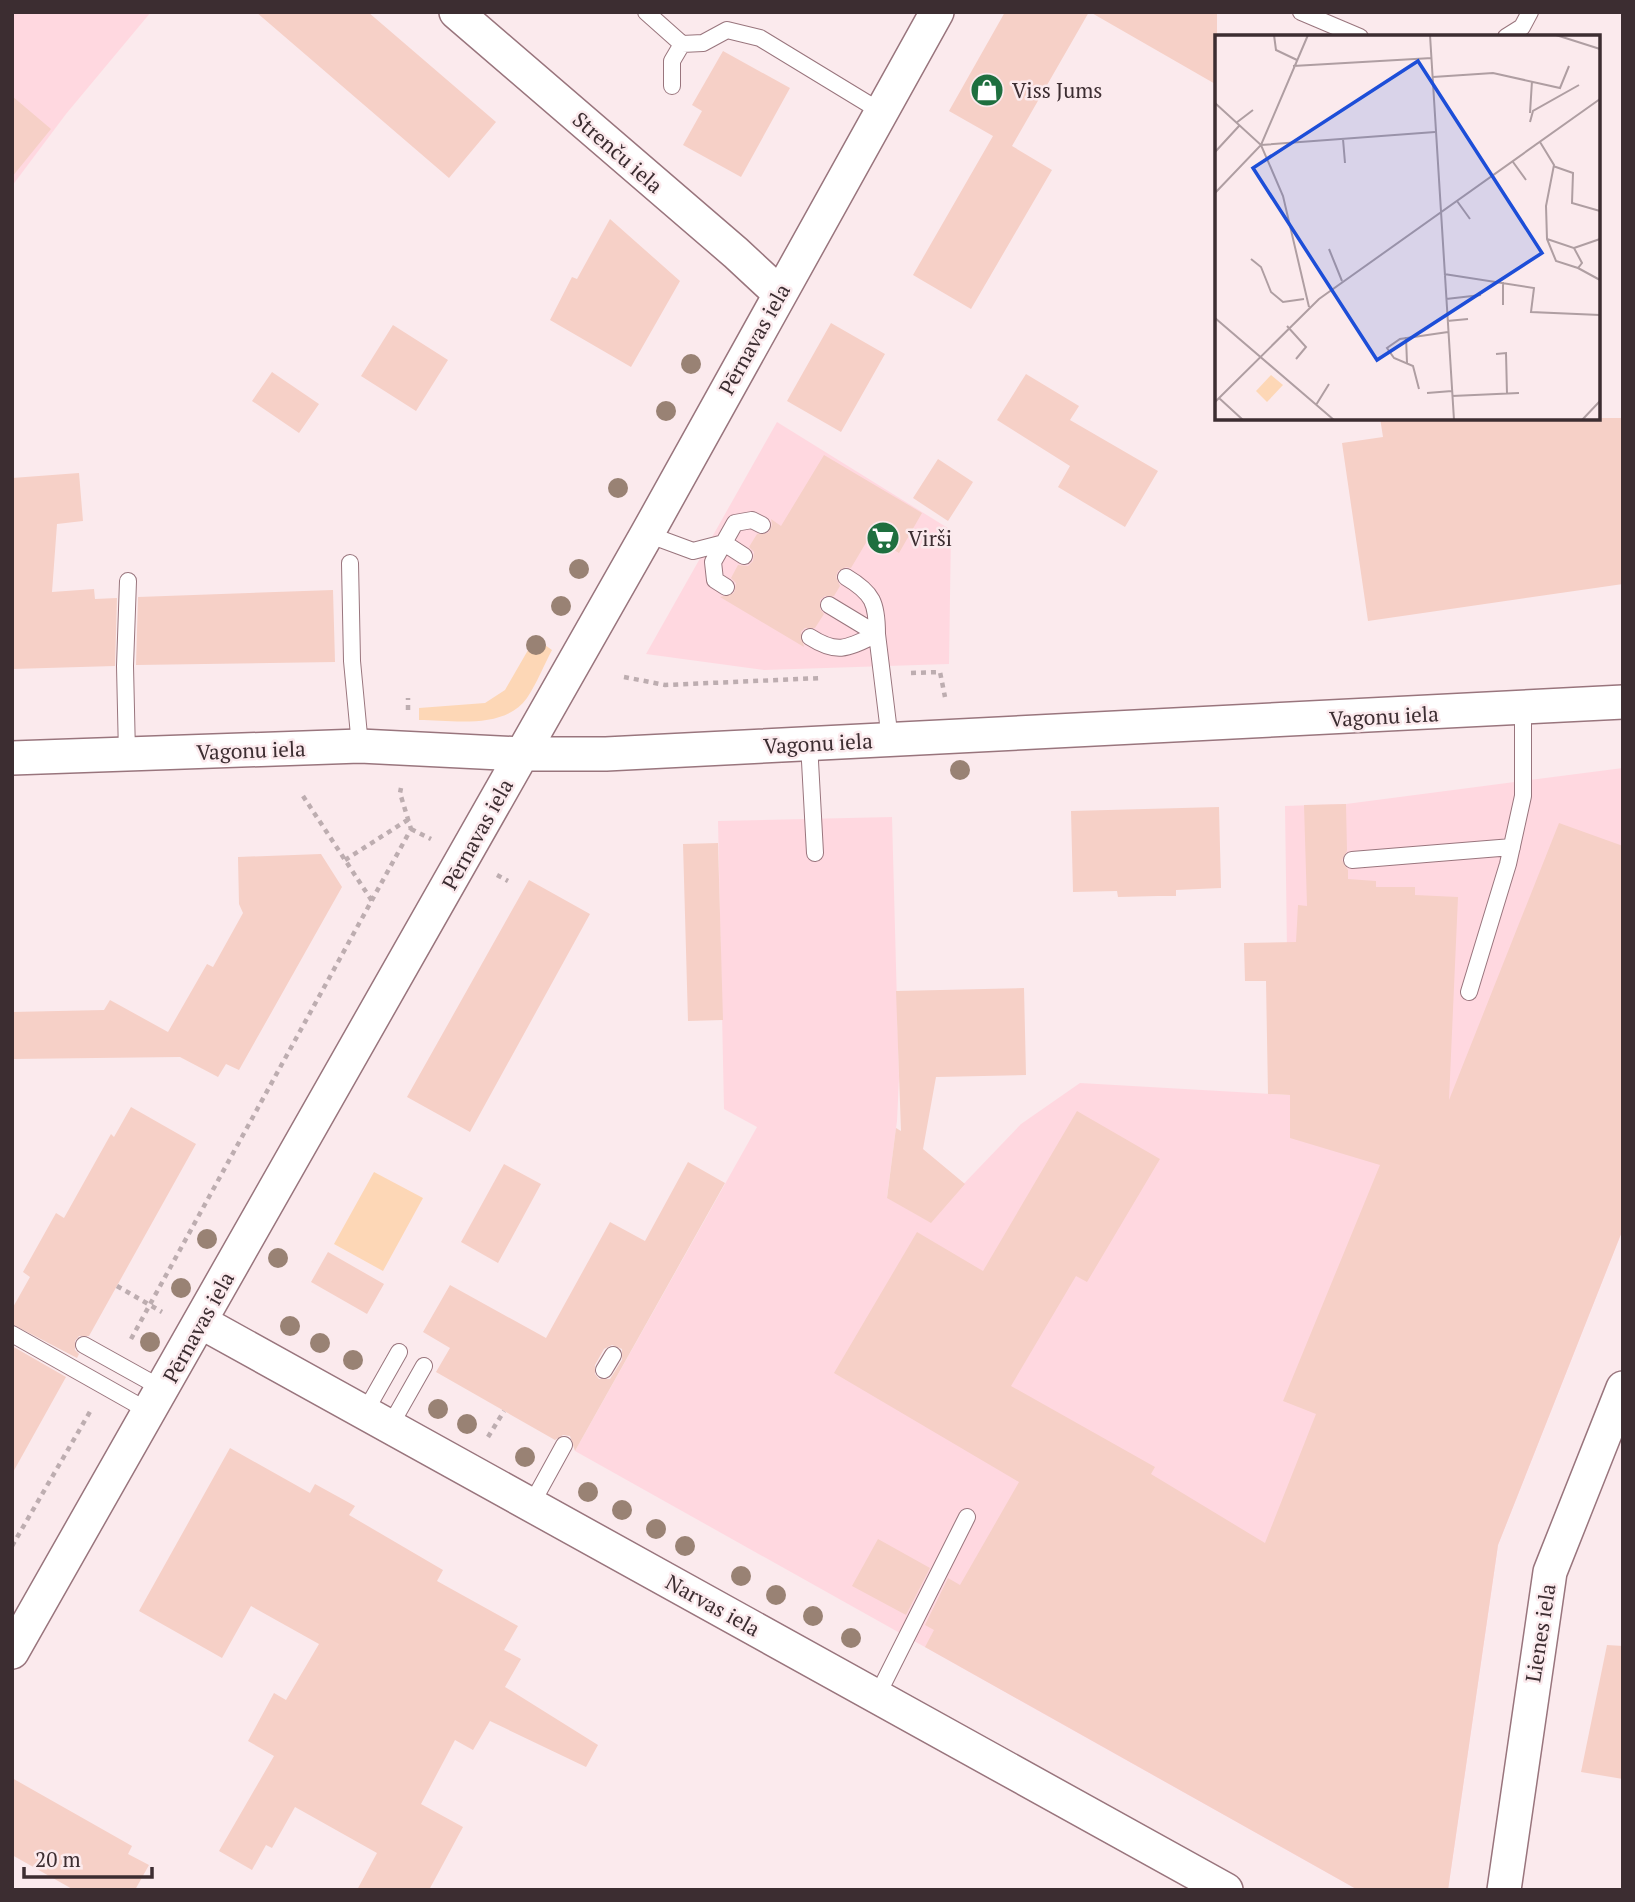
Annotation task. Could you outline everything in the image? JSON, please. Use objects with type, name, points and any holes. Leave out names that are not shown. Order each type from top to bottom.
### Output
[{"type":"street","name":"Strenču iela","points":[[456,12],[779,293]]},
{"type":"street","name":"Pērnavas iela","points":[[12,1652],[647,534],[937,12]]},
{"type":"street","name":"Vagonu iela","points":[[12,758],[360,746],[522,754],[606,754],[1623,702]]},
{"type":"street","name":"Narvas iela","points":[[198,1327],[378,1419],[1226,1890]]},
{"type":"street","name":"Lienes iela","points":[[1504,1890],[1550,1572],[1623,1388]]},
{"type":"lane","points":[[646,12],[682,44],[703,43],[727,30],[760,38],[880,111]]},
{"type":"lane","points":[[1301,12],[1335,19],[1357,35]]},
{"type":"lane","points":[[1509,35],[1522,27],[1530,12]]},
{"type":"lane","points":[[672,86],[672,61],[682,44]]},
{"type":"lane","points":[[726,587],[715,580],[713,562],[735,523],[752,520],[762,525]]},
{"type":"lane","points":[[647,534],[693,551],[724,543],[744,556]]},
{"type":"lane","points":[[350,563],[352,661],[360,746]]},
{"type":"lane","points":[[846,577],[865,588],[877,609],[879,674],[890,740]]},
{"type":"lane","points":[[127,754],[125,666],[128,581]]},
{"type":"lane","points":[[829,606],[877,634]]},
{"type":"lane","points":[[810,638],[830,649],[852,647],[877,634]]},
{"type":"lane","points":[[1469,992],[1512,847],[1523,796],[1523,709]]},
{"type":"lane","points":[[809,743],[815,853]]},
{"type":"lane","points":[[1352,860],[1512,847]]},
{"type":"lane","points":[[12,1334],[104,1386],[157,1400]]},
{"type":"lane","points":[[84,1345],[117,1363],[157,1400]]},
{"type":"lane","points":[[378,1419],[398,1352]]},
{"type":"lane","points":[[604,1370],[613,1355]]},
{"type":"lane","points":[[378,1419],[424,1366]]},
{"type":"lane","points":[[531,1505],[564,1445]]},
{"type":"lane","points":[[877,1696],[967,1517]]},
{"type":"path","points":[[624,677],[665,685],[940,672],[943,696],[951,699]]},
{"type":"path","points":[[117,1363],[411,829],[400,793],[409,748],[408,698]]},
{"type":"path","points":[[303,796],[372,901]]},
{"type":"path","points":[[345,860],[409,819]]},
{"type":"path","points":[[117,1286],[150,1306],[198,1327]]},
{"type":"path","points":[[12,1546],[104,1386]]},
{"type":"shaded area","points":[[12,12],[151,12],[66,114],[12,186]]},
{"type":"shaded area","name":"Virši","points":[[777,422],[951,530],[949,664],[764,670],[646,654]]},
{"type":"shaded area","points":[[535,638],[552,650],[531,692],[517,708],[505,715],[477,721],[419,720],[419,708],[485,703],[505,690]]},
{"type":"shaded area","points":[[1623,768],[1623,1229],[1498,1545],[1448,1890],[1358,1890],[575,1451],[757,1127],[724,1109],[718,821],[892,817],[899,1078],[897,1121],[887,1197],[928,1221],[1021,1124],[1080,1083],[1289,1095],[1285,806],[1346,804]]},
{"type":"shaded area","points":[[374,1172],[423,1198],[383,1271],[334,1244]]},
{"type":"building","points":[[256,12],[368,12],[496,122],[449,178]]},
{"type":"building","points":[[1005,12],[1089,12],[1012,146],[1052,170],[971,309],[913,275],[993,136],[949,111]]},
{"type":"building","points":[[1090,12],[1217,12],[1215,84]]},
{"type":"building","points":[[723,51],[790,88],[741,177],[683,145],[702,111],[692,105]]},
{"type":"building","points":[[12,96],[51,129],[12,177]]},
{"type":"building","points":[[610,219],[680,281],[631,367],[550,320],[572,277],[577,279]]},
{"type":"building","points":[[831,323],[885,354],[841,432],[787,401]]},
{"type":"building","points":[[393,325],[448,360],[416,411],[361,376]]},
{"type":"building","points":[[272,372],[319,404],[299,433],[252,401]]},
{"type":"building","points":[[1026,374],[1079,406],[1070,420],[1158,471],[1125,527],[1058,487],[1070,466],[997,420]]},
{"type":"building","points":[[1623,418],[1623,584],[1368,621],[1342,443],[1383,437],[1380,420]]},
{"type":"building","points":[[824,455],[922,513],[899,553],[870,536],[851,568],[838,571],[836,577],[840,586],[834,596],[825,596],[820,600],[820,609],[824,614],[815,628],[805,628],[801,632],[804,647],[720,597],[734,593],[736,583],[731,578],[738,565],[748,566],[753,561],[754,552],[749,547],[757,534],[768,533],[772,525],[771,519],[781,526]]},
{"type":"building","points":[[938,459],[973,482],[948,521],[913,498]]},
{"type":"building","points":[[79,473],[83,521],[57,524],[52,592],[94,589],[95,599],[117,598],[115,666],[12,669],[12,478]]},
{"type":"building","points":[[333,590],[335,662],[136,665],[138,597]]},
{"type":"building","points":[[1346,804],[1347,851],[1342,860],[1348,870],[1348,879],[1376,881],[1376,887],[1415,887],[1415,895],[1458,897],[1449,1100],[1559,823],[1623,846],[1623,1229],[1498,1545],[1448,1890],[1358,1890],[925,1647],[934,1630],[925,1625],[948,1578],[960,1585],[1019,1482],[834,1373],[917,1232],[983,1271],[1077,1111],[1160,1159],[1087,1282],[1076,1276],[1011,1386],[1155,1467],[1151,1474],[1265,1543],[1316,1414],[1283,1401],[1380,1165],[1290,1138],[1290,1095],[1268,1094],[1266,981],[1245,981],[1244,943],[1296,942],[1298,905],[1307,906],[1304,805]]},
{"type":"building","points":[[1219,807],[1221,888],[1176,890],[1176,896],[1118,897],[1117,891],[1073,892],[1071,811]]},
{"type":"building","points":[[718,843],[723,1020],[688,1021],[683,844]]},
{"type":"building","points":[[321,854],[342,887],[239,1070],[226,1064],[218,1077],[180,1057],[12,1059],[12,1012],[104,1010],[110,1000],[168,1032],[207,964],[213,967],[243,913],[239,904],[238,857]]},
{"type":"building","points":[[529,880],[590,914],[470,1132],[407,1097]]},
{"type":"building","points":[[1024,988],[1026,1075],[936,1077],[923,1149],[965,1184],[931,1223],[887,1198],[896,1128],[901,1131],[896,991]]},
{"type":"building","points":[[131,1107],[196,1144],[89,1336],[79,1336],[75,1341],[75,1350],[79,1354],[77,1358],[12,1324],[12,1309],[30,1277],[23,1272],[56,1213],[64,1218],[111,1134],[114,1137]]},
{"type":"building","points":[[688,1162],[725,1183],[575,1451],[570,1436],[563,1435],[555,1440],[436,1372],[450,1348],[423,1332],[450,1285],[546,1338],[610,1222],[645,1241]],"holes":[[[612,1345],[622,1349],[622,1360],[610,1379],[599,1379],[595,1374],[595,1365],[604,1349]]]},
{"type":"building","points":[[504,1164],[541,1184],[498,1263],[461,1242]]},
{"type":"building","points":[[328,1252],[384,1284],[367,1314],[311,1282]]},
{"type":"building","points":[[12,1346],[66,1377],[12,1474]]},
{"type":"building","points":[[230,1448],[310,1493],[315,1484],[355,1506],[349,1515],[443,1570],[437,1581],[518,1626],[504,1650],[521,1659],[505,1687],[598,1745],[586,1767],[490,1721],[473,1750],[455,1740],[421,1804],[463,1827],[429,1890],[357,1890],[377,1853],[295,1807],[272,1848],[266,1845],[252,1870],[219,1851],[274,1756],[248,1741],[274,1693],[286,1700],[319,1644],[251,1606],[222,1658],[139,1611]]},
{"type":"building","points":[[878,1539],[930,1568],[906,1615],[852,1586]]},
{"type":"building","points":[[1607,1645],[1623,1646],[1623,1779],[1581,1772]]},
{"type":"building","points":[[12,1778],[132,1846],[128,1854],[149,1865],[135,1890],[74,1890],[12,1855]]},
{"type":"place","name":"Viss Jums","points":[[987,90]]},
{"type":"place","name":"Virši","points":[[883,538]]}]
